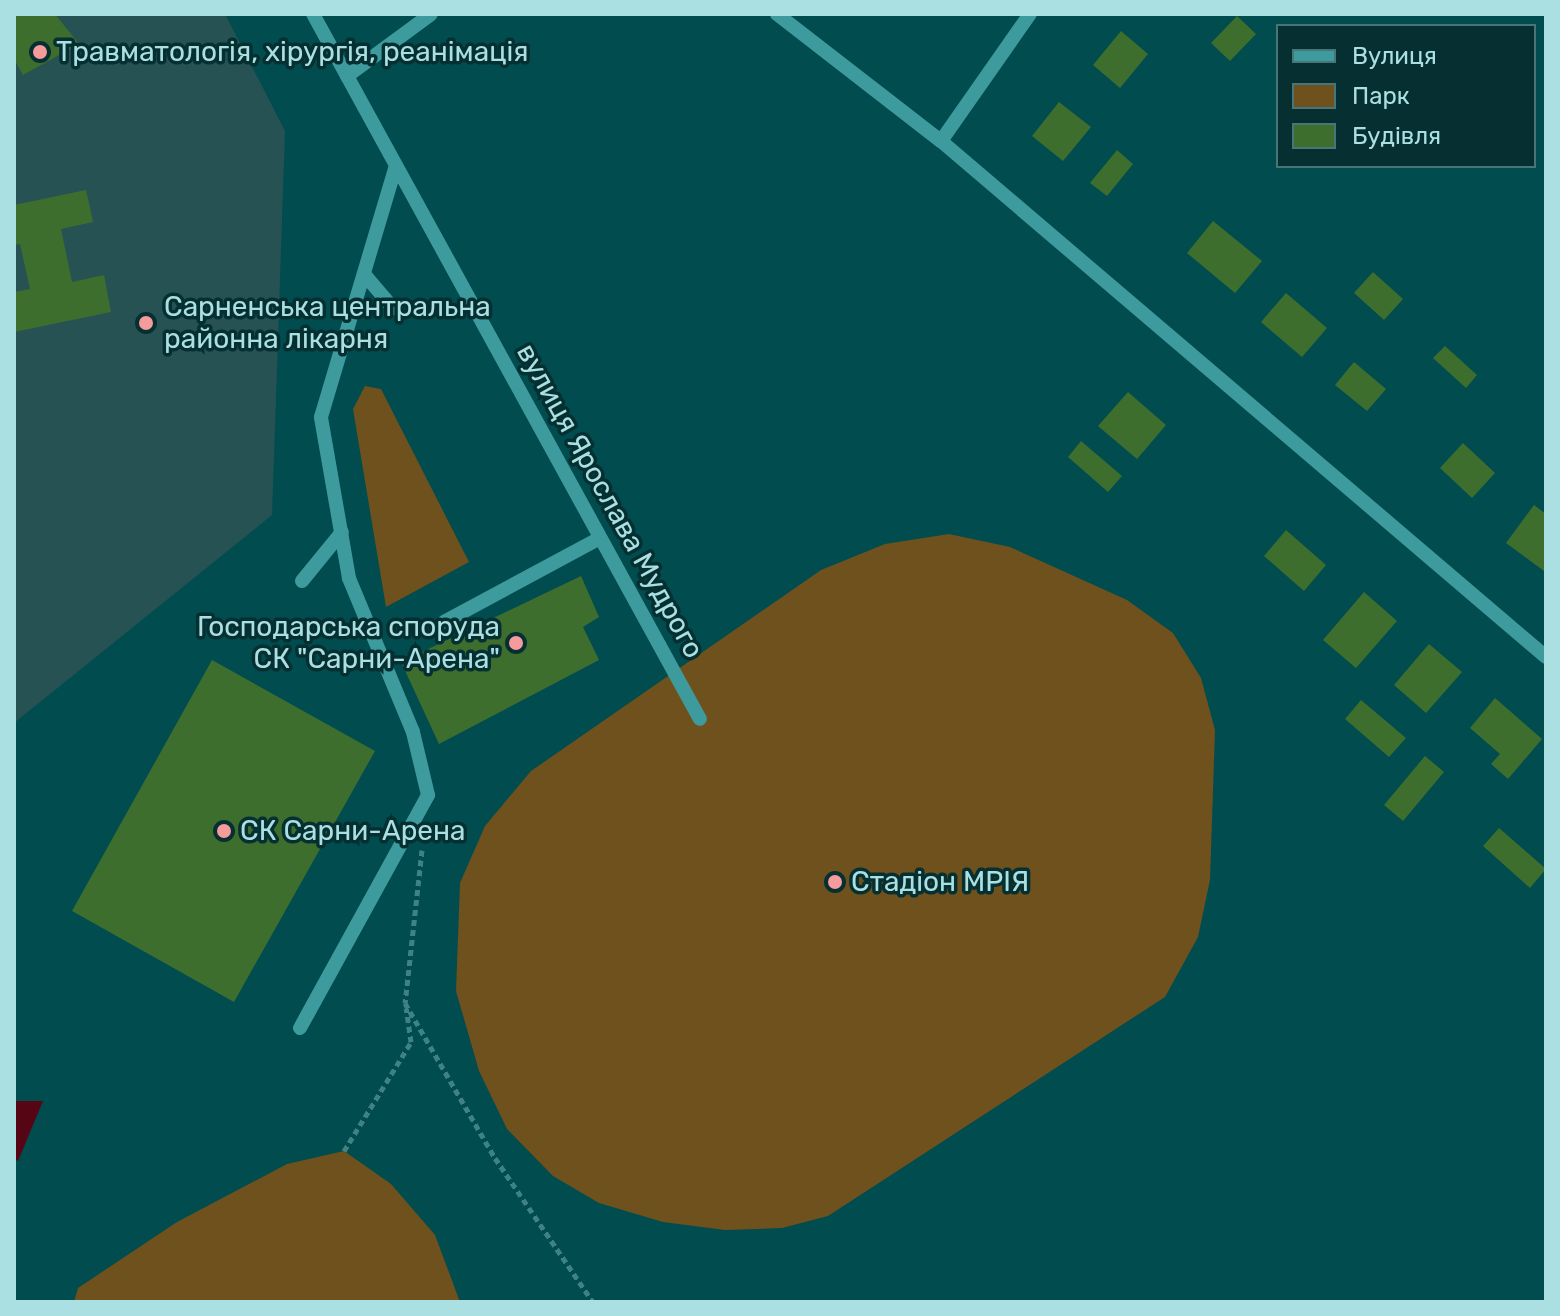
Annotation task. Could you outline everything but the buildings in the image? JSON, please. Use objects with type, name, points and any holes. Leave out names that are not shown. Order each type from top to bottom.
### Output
[{"type":"street","name":"вулиця Ярослава Мудрого","points":[[313,14],[700,719]]},
{"type":"street","points":[[347,76],[431,14]]},
{"type":"street","points":[[777,14],[941,141],[1546,657]]},
{"type":"street","points":[[941,141],[1030,14]]},
{"type":"street","points":[[300,1028],[428,795],[413,732],[349,578],[321,417],[396,166]]},
{"type":"street","points":[[364,274],[393,308]]},
{"type":"street","points":[[302,581],[342,532]]},
{"type":"street","points":[[444,622],[600,538]]},
{"type":"path","points":[[344,1151],[411,1042],[405,1003],[423,840]]},
{"type":"path","points":[[405,1003],[495,1158],[593,1302]]},
{"type":"shaded area","name":"Сарненська центральна районна лікарня","points":[[14,14],[225,14],[285,131],[272,515],[14,723]]},
{"type":"shaded area","points":[[14,1101],[43,1101],[18,1161],[14,1159]]},
{"type":"green space","points":[[365,386],[381,389],[469,562],[386,607],[353,409]]},
{"type":"green space","name":"Стадіон МРІЯ","points":[[949,534],[1010,547],[1127,600],[1173,633],[1201,678],[1215,730],[1210,880],[1198,937],[1165,997],[828,1216],[782,1228],[725,1230],[663,1222],[599,1203],[553,1176],[507,1129],[479,1071],[456,991],[460,883],[485,826],[531,771],[821,570],[885,544]]},
{"type":"green space","points":[[344,1151],[391,1184],[435,1235],[460,1302],[74,1302],[78,1288],[177,1222],[287,1164]]},
{"type":"place","name":"Травматологія, хірургія, реанімація","points":[[40,52]]},
{"type":"place","name":"Сарненська центральна районна лікарня","points":[[146,323]]},
{"type":"place","name":"Господарська споруда СК \"Сарни-Арена\"","points":[[516,643]]},
{"type":"place","name":"СК Сарни-Арена","points":[[224,831]]},
{"type":"place","name":"Стадіон МРІЯ","points":[[835,882]]}]
